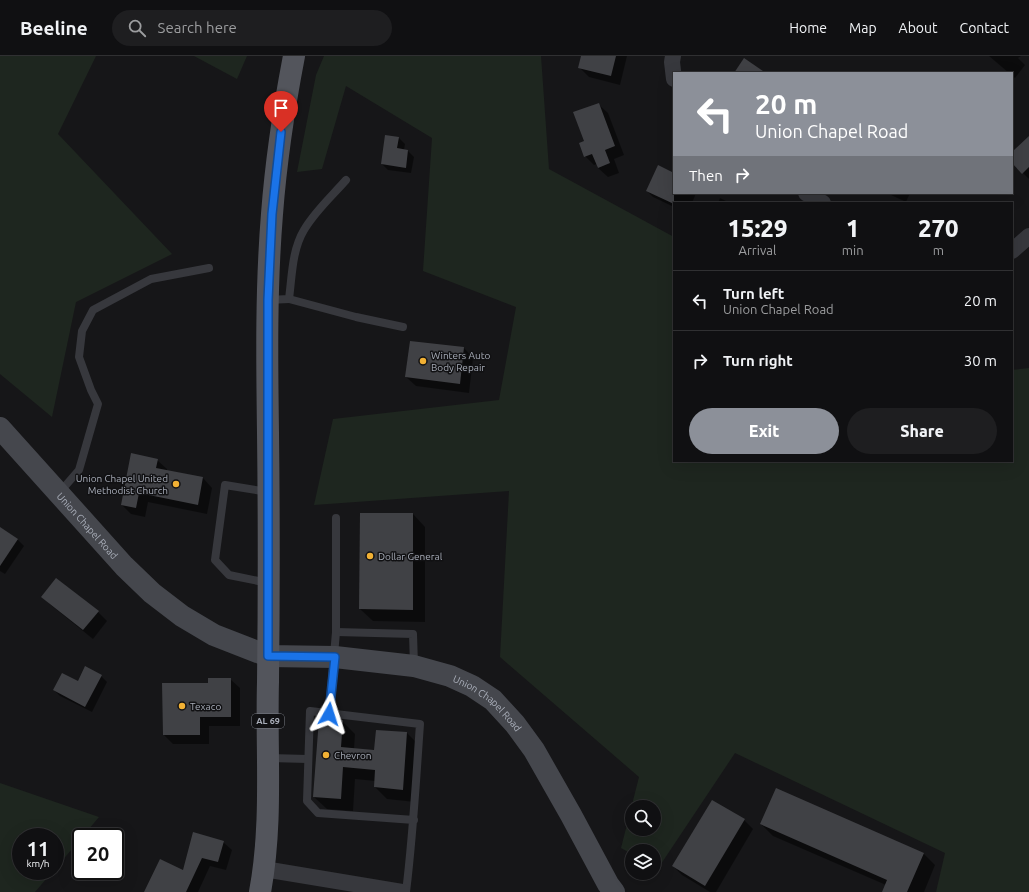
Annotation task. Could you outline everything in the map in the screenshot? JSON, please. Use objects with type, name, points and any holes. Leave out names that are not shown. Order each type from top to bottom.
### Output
[{"type":"main road","name":"AL 69","points":[[260,892],[268,836],[268,300],[273,200],[283,118],[294,56]]},
{"type":"street","points":[[673,56],[673,72]]},
{"type":"street","points":[[808,194],[822,202]]},
{"type":"street","points":[[1013,250],[1029,236]]},
{"type":"street","name":"Union Chapel Road","points":[[0,428],[124,566],[152,593],[182,616],[214,636],[268,656],[335,657],[414,666],[450,676],[472,686],[493,700],[515,724],[534,750],[608,884],[614,892]]},
{"type":"street","points":[[264,869],[402,892]]},
{"type":"lane","points":[[289,298],[298,243],[304,230],[318,210],[346,180]]},
{"type":"lane","points":[[60,493],[79,470],[98,404],[91,390],[79,357],[82,331],[93,310],[151,279],[209,268]]},
{"type":"lane","points":[[268,300],[289,298],[356,317],[403,327]]},
{"type":"lane","points":[[268,492],[225,484],[215,560],[229,575],[269,583]]},
{"type":"lane","points":[[329,714],[336,632],[336,518]]},
{"type":"lane","points":[[336,632],[413,634],[414,666]]},
{"type":"lane","points":[[406,892],[414,820],[420,724],[310,711],[307,801],[318,812],[414,820]]},
{"type":"lane","points":[[269,758],[308,759]]},
{"type":"shaded area","points":[[0,56],[96,56],[58,134],[172,254],[76,302],[52,417],[0,374]]},
{"type":"shaded area","points":[[194,56],[247,56],[237,79]]},
{"type":"shaded area","points":[[324,56],[541,56],[549,169],[673,236],[673,462],[1013,462],[1013,370],[1029,368],[1029,892],[936,892],[945,853],[735,753],[661,864],[661,844],[625,844],[625,850],[621,848],[625,832],[625,836],[661,836],[661,800],[633,800],[639,777],[500,657],[509,491],[314,505],[333,419],[499,400],[516,307],[423,271],[432,138],[346,86],[322,169],[297,172],[316,75]]},
{"type":"shaded area","points":[[0,783],[99,817],[90,828],[72,828],[72,849],[64,858],[64,828],[12,828],[12,880],[45,880],[35,892],[0,892]]},
{"type":"building","points":[[581,56],[616,56],[611,76],[578,68]]},
{"type":"building","points":[[744,58],[765,72],[735,72]]},
{"type":"building","points":[[599,103],[615,146],[605,150],[610,163],[598,168],[592,154],[584,157],[579,143],[584,141],[573,112]]},
{"type":"building","points":[[385,135],[399,137],[397,148],[408,150],[406,168],[381,164]]},
{"type":"building","points":[[1029,136],[1029,167],[1022,174],[1013,164],[1013,151]]},
{"type":"building","points":[[658,165],[673,172],[673,204],[646,191]]},
{"type":"building","points":[[410,341],[464,347],[460,384],[405,377]]},
{"type":"building","points":[[131,453],[158,459],[156,468],[203,477],[198,505],[139,493],[136,508],[121,505]]},
{"type":"building","points":[[360,513],[413,513],[413,610],[359,609]]},
{"type":"building","points":[[0,527],[18,539],[0,566]]},
{"type":"building","points":[[56,578],[99,611],[83,630],[41,597]]},
{"type":"building","points":[[85,666],[102,675],[85,707],[53,690],[62,673],[78,681]]},
{"type":"building","points":[[208,678],[231,678],[231,717],[200,717],[200,735],[163,735],[162,683],[208,683]]},
{"type":"building","points":[[319,719],[343,720],[341,747],[374,750],[376,730],[407,732],[403,790],[374,787],[375,770],[343,767],[341,799],[313,797]]},
{"type":"building","points":[[776,788],[924,853],[907,892],[882,892],[887,880],[760,824]]},
{"type":"building","points":[[712,800],[745,819],[705,886],[672,866]]},
{"type":"building","points":[[193,832],[224,841],[218,862],[202,858],[186,892],[144,892],[160,859],[183,870]]},
{"type":"place","name":"Winters Auto Body Repair","points":[[423,361]]},
{"type":"place","name":"Union Chapel United Methodist Church","points":[[176,484]]},
{"type":"place","name":"Dollar General","points":[[370,556]]},
{"type":"place","name":"Texaco","points":[[182,706]]},
{"type":"place","name":"Chevron","points":[[326,755]]},
{"type":"route","points":[[281,132],[272,214],[267,338],[269,558],[268,656],[335,657],[329,714]]}]
